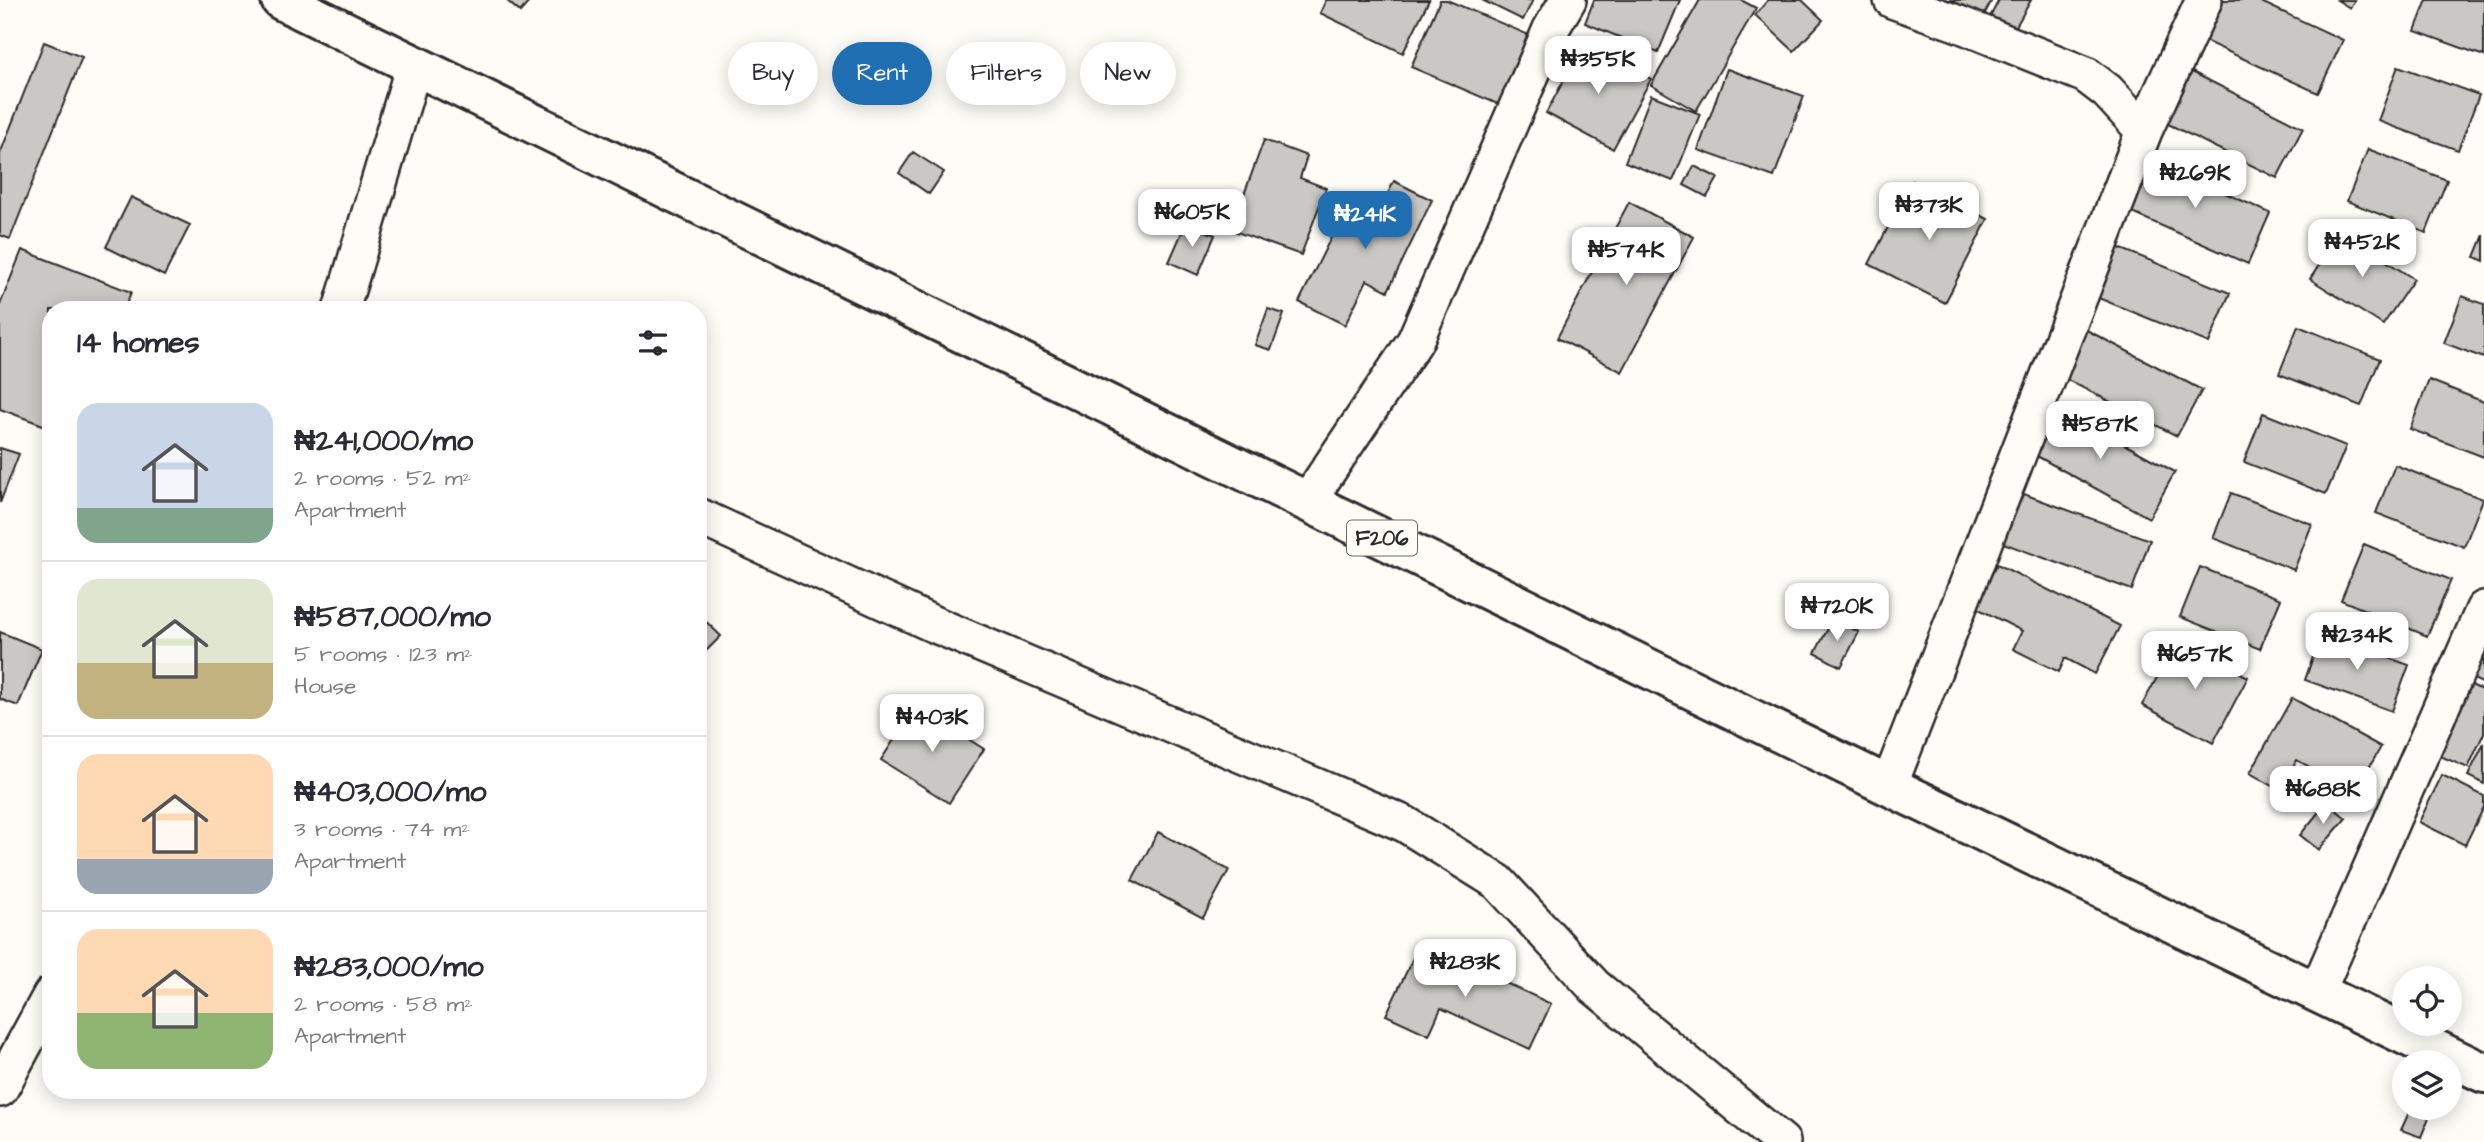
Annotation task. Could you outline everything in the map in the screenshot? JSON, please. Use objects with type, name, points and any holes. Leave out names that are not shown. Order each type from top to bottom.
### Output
[{"type":"main road","name":"F206","points":[[281,0],[1889,786],[2484,1073]]},
{"type":"street","points":[[1307,502],[1415,341],[1551,29],[1568,0]]},
{"type":"street","points":[[1892,0],[1959,23],[2086,75],[2107,91],[2144,131]]},
{"type":"street","points":[[1889,786],[2144,131],[2204,0]]},
{"type":"street","points":[[344,301],[414,65]]},
{"type":"street","points":[[707,520],[931,623],[1405,824],[1498,883],[1595,987],[1782,1142]]},
{"type":"street","points":[[2318,992],[2484,609]]},
{"type":"street","points":[[0,1089],[42,1012]]},
{"type":"building","points":[[506,0],[531,0],[520,12]]},
{"type":"building","points":[[1326,0],[1429,0],[1403,53],[1320,13]]},
{"type":"building","points":[[1440,0],[1447,0],[1538,39],[1507,108],[1411,67]]},
{"type":"building","points":[[1482,0],[1533,0],[1523,20]]},
{"type":"building","points":[[1594,0],[1680,0],[1658,53],[1585,23]]},
{"type":"building","points":[[1700,0],[1741,0],[1756,8],[1696,111],[1651,85]]},
{"type":"building","points":[[1768,0],[1802,0],[1823,20],[1794,51],[1755,15]]},
{"type":"building","points":[[1949,0],[1992,0],[1983,17]]},
{"type":"building","points":[[1999,0],[2031,0],[2014,30],[1990,17]]},
{"type":"building","points":[[2213,0],[2257,0],[2343,40],[2318,93],[2196,37]]},
{"type":"building","points":[[2337,0],[2355,0],[2350,8]]},
{"type":"building","points":[[2427,0],[2484,0],[2484,56],[2415,31]]},
{"type":"building","points":[[44,42],[82,57],[10,239],[0,235],[0,154]]},
{"type":"building","points":[[1584,43],[1651,79],[1613,149],[1546,113]]},
{"type":"building","points":[[2180,66],[2303,128],[2277,178],[2154,117]]},
{"type":"building","points":[[2398,66],[2479,95],[2458,150],[2378,121]]},
{"type":"building","points":[[1727,69],[1804,96],[1774,177],[1698,150]]},
{"type":"building","points":[[1651,95],[1700,114],[1673,181],[1625,162]]},
{"type":"building","points":[[1264,140],[1307,156],[1300,178],[1326,188],[1301,255],[1231,230]]},
{"type":"building","points":[[2368,149],[2447,180],[2426,233],[2347,201]]},
{"type":"building","points":[[913,152],[944,172],[929,194],[899,173]]},
{"type":"building","points":[[2142,156],[2270,213],[2248,264],[2119,207]]},
{"type":"building","points":[[1694,166],[1718,178],[1707,197],[1684,185]]},
{"type":"building","points":[[1394,181],[1432,200],[1388,291],[1367,280],[1345,325],[1299,302],[1351,197],[1380,210]]},
{"type":"building","points":[[1912,181],[1988,219],[1945,303],[1869,264]]},
{"type":"building","points":[[131,197],[190,225],[164,276],[106,247]]},
{"type":"building","points":[[1629,202],[1694,237],[1622,372],[1557,338]]},
{"type":"building","points":[[1186,223],[1215,235],[1198,275],[1169,262]]},
{"type":"building","points":[[2341,232],[2414,279],[2383,325],[2310,279]]},
{"type":"building","points":[[2484,235],[2484,261],[2475,257]]},
{"type":"building","points":[[2107,243],[2230,293],[2209,343],[2086,293]]},
{"type":"building","points":[[22,250],[131,292],[128,301],[42,301],[42,425],[0,409],[0,305]]},
{"type":"building","points":[[2462,296],[2484,304],[2484,358],[2444,343]]},
{"type":"building","points":[[1268,309],[1284,314],[1271,350],[1255,345]]},
{"type":"building","points":[[2073,323],[2202,390],[2177,436],[2048,370]]},
{"type":"building","points":[[2298,326],[2380,359],[2361,406],[2279,374]]},
{"type":"building","points":[[2429,380],[2484,402],[2484,457],[2410,429]]},
{"type":"building","points":[[2051,404],[2175,472],[2149,518],[2026,450]]},
{"type":"building","points":[[2263,413],[2346,446],[2326,494],[2244,462]]},
{"type":"building","points":[[0,448],[19,454],[0,503]]},
{"type":"building","points":[[2395,465],[2483,499],[2464,547],[2376,513]]},
{"type":"building","points":[[2021,493],[2150,540],[2132,590],[2003,543]]},
{"type":"building","points":[[2231,493],[2312,524],[2294,570],[2213,538]]},
{"type":"building","points":[[2364,544],[2451,580],[2427,636],[2341,600]]},
{"type":"building","points":[[1997,564],[2120,626],[2095,674],[2065,658],[2059,672],[2013,649],[2022,631],[1975,607]]},
{"type":"building","points":[[2200,567],[2281,599],[2260,649],[2180,617]]},
{"type":"building","points":[[1833,619],[1859,632],[1841,667],[1815,653]]},
{"type":"building","points":[[707,623],[721,636],[707,650]]},
{"type":"building","points":[[0,632],[42,649],[18,706],[0,699]]},
{"type":"building","points":[[2321,634],[2409,665],[2392,711],[2305,680]]},
{"type":"building","points":[[2178,639],[2248,677],[2213,743],[2142,705]]},
{"type":"building","points":[[2484,640],[2484,684],[2467,676]]},
{"type":"building","points":[[2465,682],[2484,691],[2484,733],[2468,768],[2433,753]]},
{"type":"building","points":[[2292,698],[2381,747],[2355,792],[2297,760],[2280,790],[2250,773]]},
{"type":"building","points":[[916,706],[984,749],[949,803],[881,760]]},
{"type":"building","points":[[2484,743],[2484,784],[2468,776]]},
{"type":"building","points":[[2442,775],[2484,796],[2484,807],[2465,845],[2419,822]]},
{"type":"building","points":[[2327,802],[2346,818],[2319,850],[2300,835]]},
{"type":"building","points":[[1158,832],[1229,870],[1203,918],[1132,880]]},
{"type":"building","points":[[1420,943],[1551,1004],[1530,1049],[1441,1008],[1429,1035],[1386,1015]]},
{"type":"building","points":[[2406,1120],[2428,1120],[2421,1137],[2401,1130]]}]
